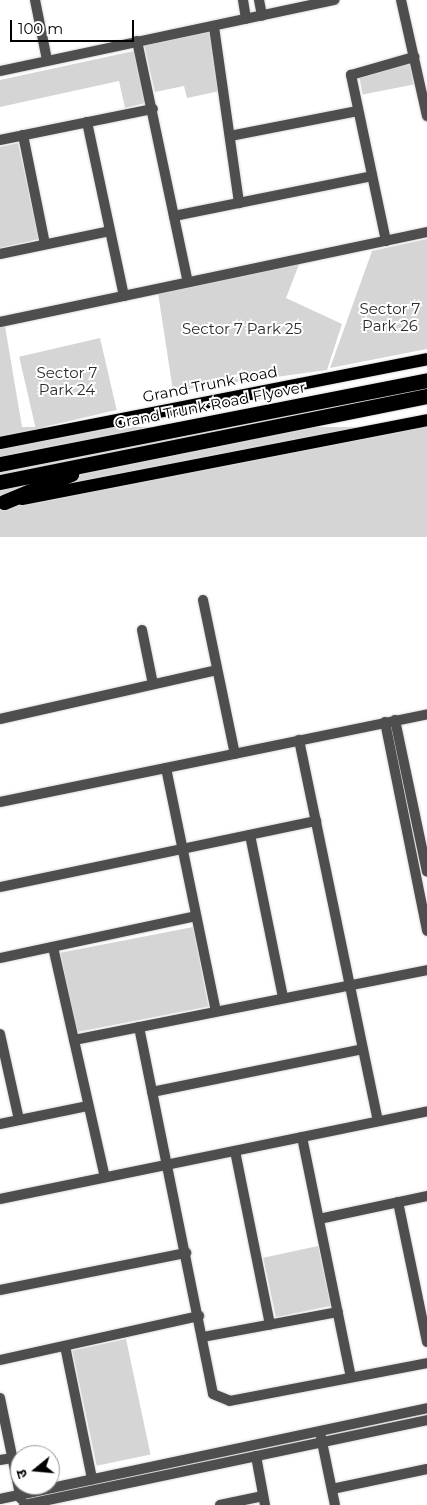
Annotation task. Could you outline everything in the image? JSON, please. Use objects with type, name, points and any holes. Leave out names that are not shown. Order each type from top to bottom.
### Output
[{"type":"highway","name":"Grand Trunk Road Flyover","points":[[0,464],[427,380]]},
{"type":"highway","points":[[0,482],[426,397]]},
{"type":"highway","points":[[2,503],[103,461]]},
{"type":"main road","name":"Grand Trunk Road","points":[[0,443],[427,359]]},
{"type":"main road","points":[[2,503],[427,420]]},
{"type":"street","points":[[35,0],[47,60]]},
{"type":"street","points":[[243,0],[246,19]]},
{"type":"street","points":[[259,0],[262,16]]},
{"type":"street","points":[[0,71],[335,0]]},
{"type":"street","points":[[401,0],[427,116]]},
{"type":"street","points":[[214,27],[239,203]]},
{"type":"street","points":[[137,42],[153,109],[188,282]]},
{"type":"street","points":[[386,241],[358,111],[352,73],[414,57]]},
{"type":"street","points":[[0,140],[153,109]]},
{"type":"street","points":[[230,136],[358,111]]},
{"type":"street","points":[[87,122],[124,296]]},
{"type":"street","points":[[23,135],[45,244]]},
{"type":"street","points":[[174,216],[372,176]]},
{"type":"street","points":[[0,254],[110,231]]},
{"type":"street","points":[[0,322],[427,232]]},
{"type":"street","points":[[202,600],[235,754]]},
{"type":"street","points":[[142,630],[153,684]]},
{"type":"street","points":[[0,719],[217,670]]},
{"type":"street","points":[[0,802],[427,714]]},
{"type":"street","points":[[390,721],[422,822],[427,872]]},
{"type":"street","points":[[390,721],[406,826],[427,931]]},
{"type":"street","points":[[299,740],[378,1121]]},
{"type":"street","points":[[166,768],[216,1011]]},
{"type":"street","points":[[0,887],[316,822]]},
{"type":"street","points":[[406,826],[422,822]]},
{"type":"street","points":[[250,835],[283,997]]},
{"type":"street","points":[[0,958],[196,916]]},
{"type":"street","points":[[53,946],[104,1177]]},
{"type":"street","points":[[74,1040],[350,983],[427,970]]},
{"type":"street","points":[[139,1027],[199,1316],[209,1380],[219,1400],[427,1363]]},
{"type":"street","points":[[0,1034],[19,1120]]},
{"type":"street","points":[[152,1092],[363,1049]]},
{"type":"street","points":[[0,1124],[88,1106]]},
{"type":"street","points":[[0,1199],[427,1111]]},
{"type":"street","points":[[302,1137],[351,1377]]},
{"type":"street","points":[[235,1151],[270,1325]]},
{"type":"street","points":[[319,1219],[427,1196]]},
{"type":"street","points":[[398,1202],[427,1342]]},
{"type":"street","points":[[0,1290],[186,1253]]},
{"type":"street","points":[[203,1337],[338,1312]]},
{"type":"street","points":[[0,1360],[199,1316]]},
{"type":"street","points":[[65,1346],[92,1479]]},
{"type":"street","points":[[0,1398],[10,1448]]},
{"type":"street","points":[[22,1501],[92,1479],[427,1408]]},
{"type":"street","points":[[0,1498],[22,1501],[256,1456],[427,1420]]},
{"type":"street","points":[[320,1431],[335,1505]]},
{"type":"street","points":[[220,1505],[264,1500],[256,1456]]},
{"type":"street","points":[[332,1489],[427,1469]]},
{"type":"green space","points":[[211,31],[220,91],[187,98],[184,86],[155,92],[144,45]]},
{"type":"green space","points":[[134,51],[145,103],[125,108],[119,81],[0,107],[0,80]]},
{"type":"green space","points":[[409,60],[414,85],[363,94],[358,70]]},
{"type":"green space","points":[[18,143],[39,239],[0,248],[0,147]]},
{"type":"green space","name":"Sector 7 Park 26","points":[[427,239],[427,349],[330,368],[372,251]]},
{"type":"green space","name":"Sector 7 Park 25","points":[[300,262],[286,298],[342,324],[327,370],[173,391],[158,293]]},
{"type":"green space","points":[[5,326],[22,427],[0,431],[0,327]]},
{"type":"green space","name":"Sector 7 Park 24","points":[[100,338],[117,410],[36,429],[19,357]]},
{"type":"green space","points":[[0,427],[427,427],[427,537],[0,537]]},
{"type":"green space","points":[[193,927],[208,1007],[76,1032],[60,953]]},
{"type":"green space","points":[[318,1246],[331,1306],[276,1317],[263,1258]]},
{"type":"green space","points":[[126,1339],[151,1454],[97,1466],[72,1350]]}]
